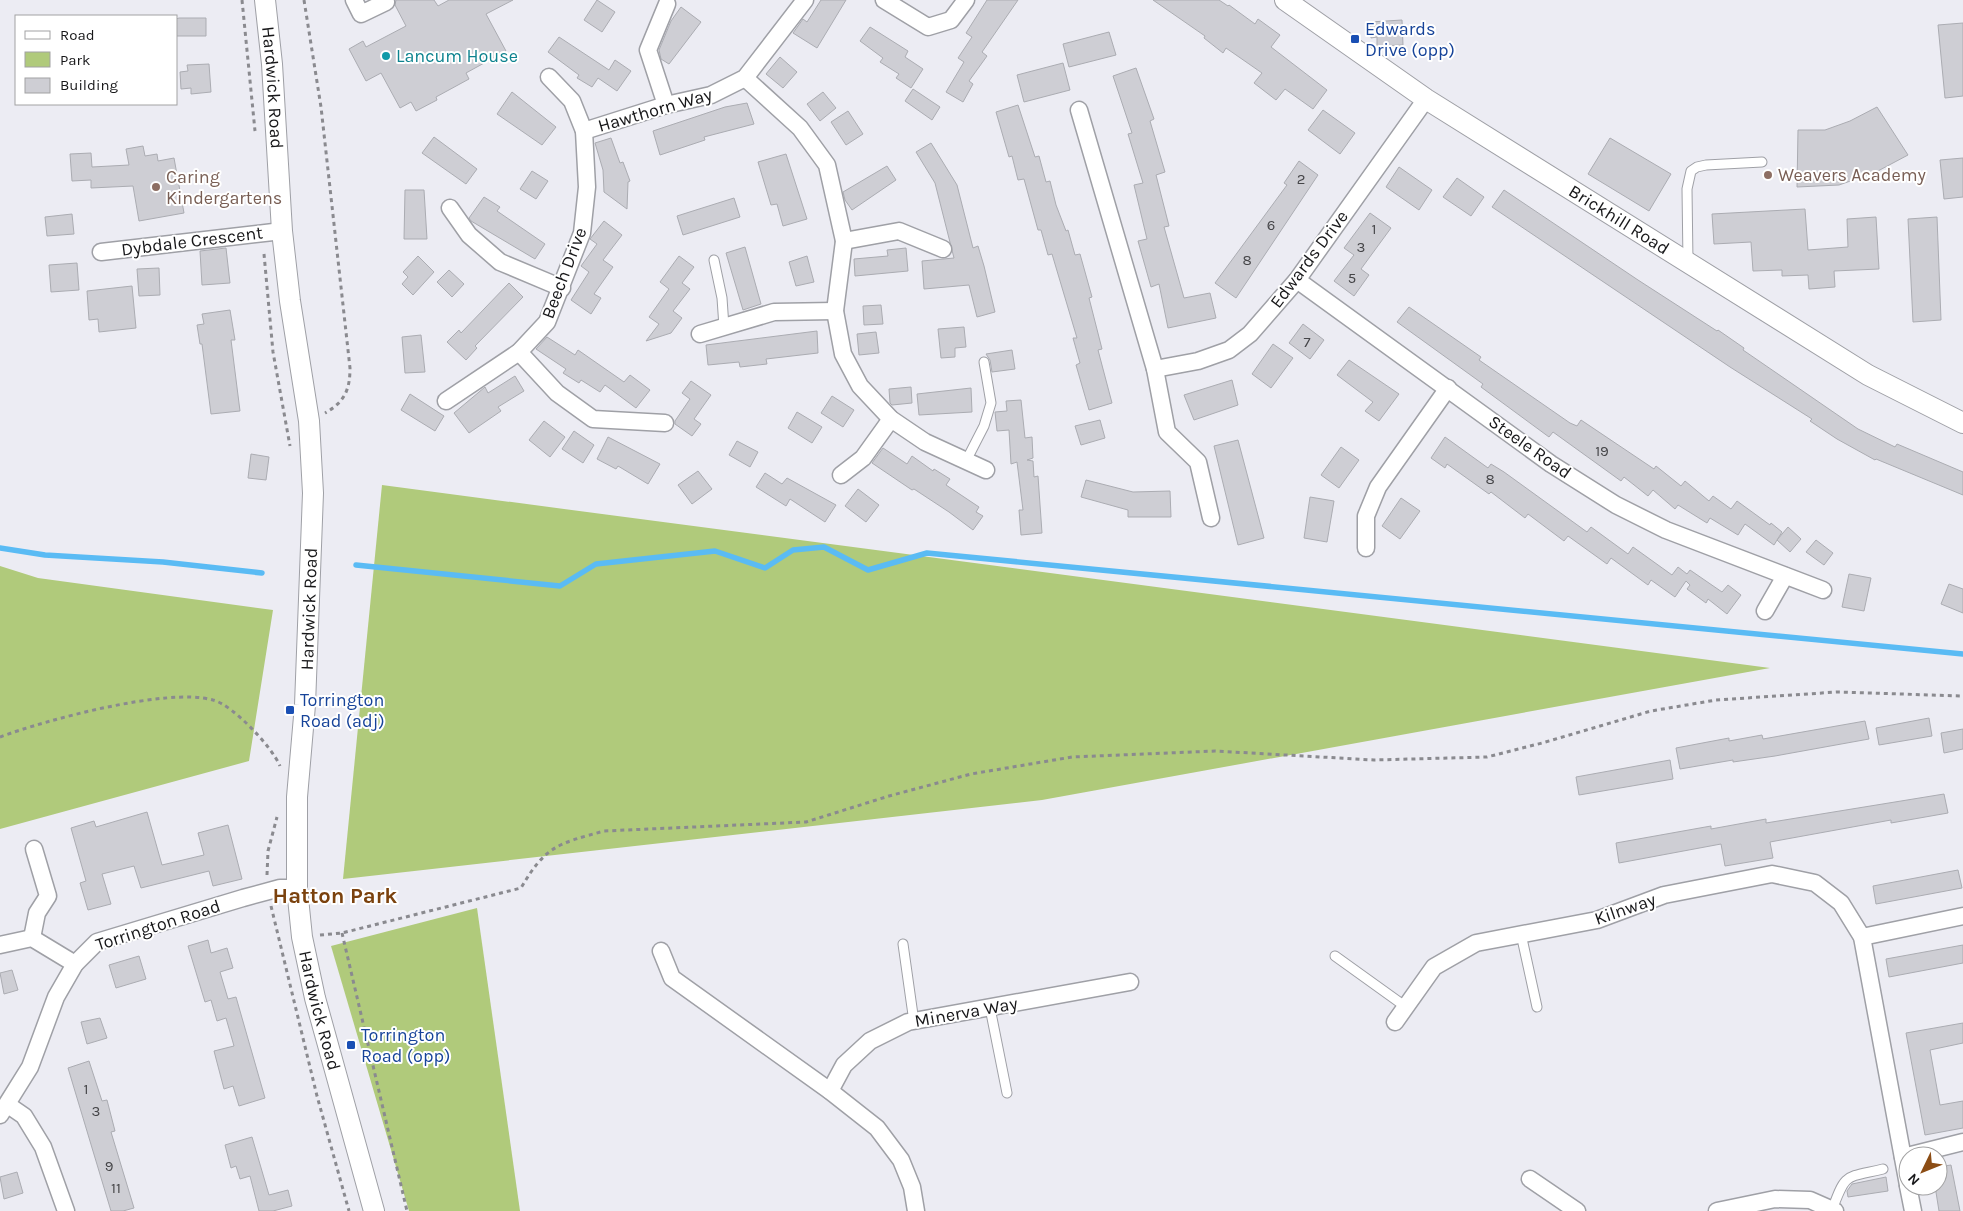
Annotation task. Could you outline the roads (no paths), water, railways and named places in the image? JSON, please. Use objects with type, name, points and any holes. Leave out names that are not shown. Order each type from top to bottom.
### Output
[{"type":"street","name":"Hardwick Road","points":[[265,0],[272,64],[282,230],[290,301],[309,421],[313,493],[305,705],[297,797],[297,888],[302,937],[315,998],[374,1211]]},
{"type":"street","points":[[354,0],[361,14],[386,2]]},
{"type":"street","name":"Hawthorn Way","points":[[584,131],[666,104],[711,95],[745,78],[805,0]]},
{"type":"street","points":[[884,0],[928,27],[951,20],[966,0]]},
{"type":"street","name":"Brickhill Road","points":[[1285,0],[1426,99],[1868,375],[1963,423]]},
{"type":"street","points":[[666,4],[648,50],[666,104]]},
{"type":"street","name":"Beech Drive","points":[[446,401],[519,352],[547,322],[562,288],[582,233],[587,187],[584,131],[572,101],[550,77]]},
{"type":"street","points":[[745,78],[800,128],[827,166],[844,241],[836,311],[843,354],[860,386],[892,419],[925,442],[986,470]]},
{"type":"street","name":"Edwards Drive","points":[[1155,369],[1198,361],[1229,350],[1250,334],[1297,280],[1426,99]]},
{"type":"street","points":[[1080,110],[1155,369],[1167,432],[1198,462],[1211,518]]},
{"type":"street","points":[[450,208],[469,235],[500,262],[562,288]]},
{"type":"street","name":"Dybdale Crescent","points":[[101,252],[282,230]]},
{"type":"street","points":[[844,241],[899,231],[943,249]]},
{"type":"street","name":"Steele Road","points":[[1297,280],[1551,464],[1616,505],[1666,530],[1823,590]]},
{"type":"street","points":[[700,334],[774,312],[836,311]]},
{"type":"street","points":[[519,352],[557,393],[593,419],[665,423]]},
{"type":"street","points":[[1366,548],[1366,516],[1378,487],[1448,388]]},
{"type":"street","points":[[841,475],[862,458],[892,419]]},
{"type":"street","points":[[1765,611],[1785,576]]},
{"type":"street","points":[[32,938],[37,913],[48,896],[34,849]]},
{"type":"street","name":"Kilnway","points":[[1395,1022],[1434,967],[1476,943],[1597,920],[1664,895],[1772,874],[1815,883],[1841,903],[1862,937],[1901,1146]]},
{"type":"street","name":"Torrington Road","points":[[4,1110],[30,1067],[56,997],[75,964],[96,942],[280,888],[297,888]]},
{"type":"street","points":[[1862,937],[1963,916]]},
{"type":"street","points":[[0,945],[32,938],[75,964]]},
{"type":"street","points":[[661,951],[672,978],[830,1091],[876,1128],[900,1160],[912,1187],[916,1211]]},
{"type":"street","name":"Minerva Way","points":[[830,1091],[844,1065],[870,1041],[914,1022],[1130,982]]},
{"type":"street","points":[[4,1110],[24,1116],[43,1146],[66,1211]]},
{"type":"street","points":[[1947,1146],[1963,1142]]},
{"type":"street","points":[[1530,1179],[1577,1211]]},
{"type":"street","name":"Kilnway","points":[[1910,1196],[1913,1211]]},
{"type":"street","points":[[1718,1211],[1775,1199],[1810,1200],[1834,1210]]},
{"type":"lane","points":[[1688,262],[1687,189],[1691,171],[1706,165],[1762,162]]},
{"type":"lane","points":[[714,260],[722,298],[724,327]]},
{"type":"lane","points":[[966,461],[984,426],[991,403],[984,362]]},
{"type":"lane","points":[[1521,934],[1537,1007]]},
{"type":"lane","points":[[903,944],[914,1022]]},
{"type":"lane","points":[[1335,956],[1406,1006]]},
{"type":"lane","points":[[990,1008],[1007,1092]]},
{"type":"lane","points":[[1834,1210],[1841,1184],[1850,1177],[1883,1170]]},
{"type":"waterway","points":[[356,565],[560,586],[596,564],[715,551],[765,568],[793,550],[824,547],[868,570],[927,553],[1963,654]]},
{"type":"waterway","points":[[0,548],[45,555],[163,562],[262,573]]},
{"type":"place","name":"Edwards Drive (opp)","points":[[1355,39]]},
{"type":"place","name":"Lancum House","points":[[386,56]]},
{"type":"place","name":"Weavers Academy","points":[[1768,175]]},
{"type":"place","name":"Caring Kindergartens","points":[[156,187]]},
{"type":"place","name":"Torrington Road (adj)","points":[[290,710]]},
{"type":"place","name":"Torrington Road (opp)","points":[[351,1045]]},
{"type":"district","name":"Hatton Park","points":[[335,895]]}]
